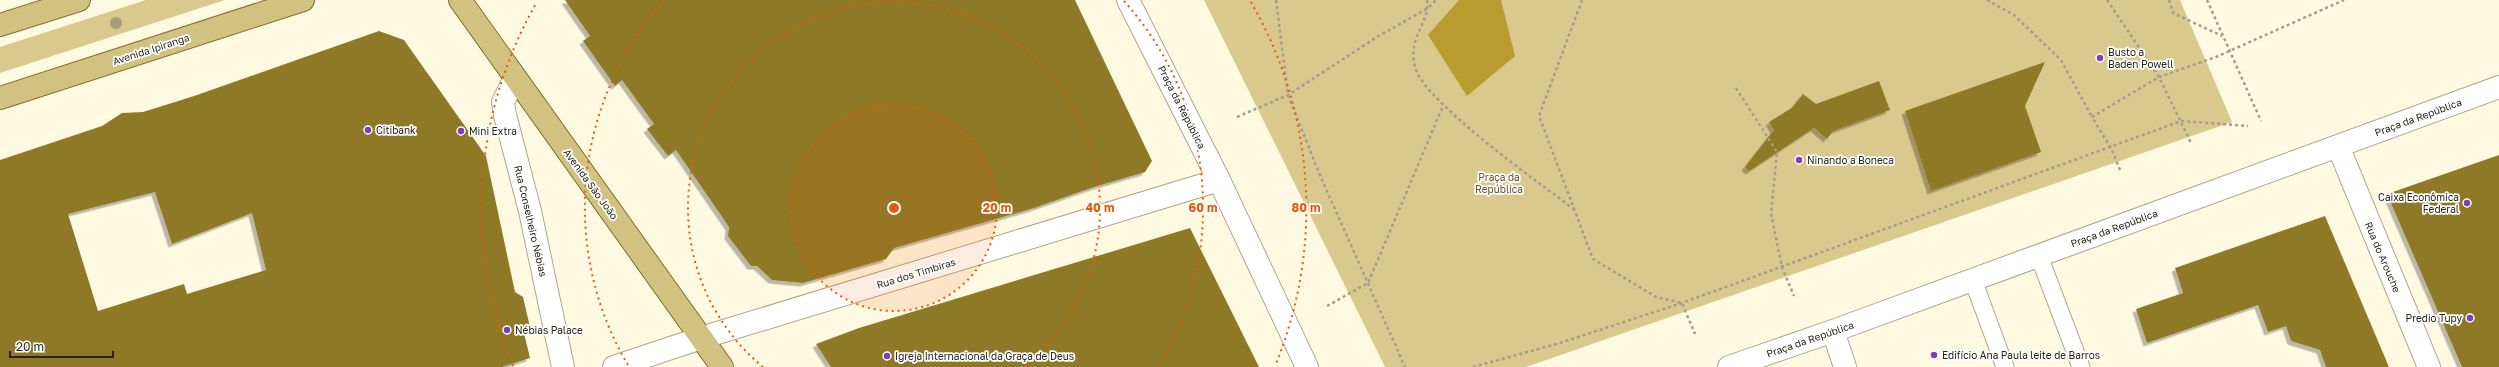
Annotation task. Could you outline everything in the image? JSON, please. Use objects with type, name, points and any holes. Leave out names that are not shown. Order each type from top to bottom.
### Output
[{"type":"main road","points":[[0,25],[78,0]]},
{"type":"main road","name":"Avenida Ipiranga","points":[[0,98],[302,0]]},
{"type":"main road","name":"Avenida São João","points":[[460,0],[722,367]]},
{"type":"main road","name":"Praça da República","points":[[1128,0],[1219,180],[1307,367]]},
{"type":"main road","name":"Rua Conselheiro Nébias","points":[[515,78],[503,102],[505,115],[530,210],[563,367]]},
{"type":"main road","name":"Praça da República","points":[[1729,367],[1773,360],[1833,331],[2499,87]]},
{"type":"main road","name":"Rua do Arouche","points":[[2338,146],[2429,367]]},
{"type":"main road","name":"Rua dos Timbiras","points":[[614,367],[701,338],[1219,180]]},
{"type":"main road","points":[[1833,331],[1845,367]]},
{"type":"lane","points":[[2039,256],[2081,367]]},
{"type":"lane","points":[[1973,280],[2005,367]]},
{"type":"path","points":[[1276,0],[1288,95],[1319,174],[1405,367]]},
{"type":"path","points":[[1427,0],[1428,8],[1413,42],[1415,67],[1422,81],[1443,106],[1575,211]]},
{"type":"path","points":[[1237,117],[1288,95],[1377,37],[1428,8],[1436,0]]},
{"type":"path","points":[[1582,0],[1539,116],[1593,259],[1656,296],[1682,303]]},
{"type":"path","points":[[1987,0],[2014,15],[2061,60],[2111,148],[2120,170]]},
{"type":"path","points":[[2107,0],[2159,77],[2181,121],[2190,143]]},
{"type":"path","points":[[2169,0],[2173,13],[2223,36]]},
{"type":"path","points":[[2207,0],[2261,121]]},
{"type":"path","points":[[2092,116],[2159,77],[2230,51],[2344,0]]},
{"type":"path","points":[[1736,88],[1777,152],[1771,214],[1782,267],[1794,296]]},
{"type":"path","points":[[1327,306],[1368,284],[1443,106]]},
{"type":"path","points":[[1473,367],[1560,343],[1682,303],[2111,148],[2181,121],[2248,126]]},
{"type":"path","points":[[1682,303],[1695,334]]},
{"type":"green space","points":[[146,0],[225,0],[0,73],[0,47]]},
{"type":"green space","name":"Praça da República","points":[[1204,0],[2180,0],[2232,122],[1526,367],[1385,367]]},
{"type":"shaded area","points":[[1459,0],[1501,0],[1515,56],[1467,96],[1428,35]]},
{"type":"building","points":[[565,0],[1075,0],[1152,161],[1145,172],[1091,188],[1034,208],[894,248],[886,259],[803,283],[772,280],[757,266],[751,266],[728,236],[729,227],[676,150],[668,156],[647,129],[654,124],[622,80],[615,86],[583,41],[590,36]]},
{"type":"building","points":[[379,31],[404,40],[486,156],[515,292],[523,297],[530,327],[523,329],[530,358],[502,367],[0,367],[0,160],[102,126],[122,113],[143,112],[194,96]],"holes":[[[155,192],[172,244],[252,213],[266,270],[187,294],[184,284],[98,311],[68,214]]]},
{"type":"building","points":[[2045,62],[2025,106],[2041,152],[1931,191],[1905,111]]},
{"type":"building","points":[[1879,81],[1890,110],[1833,131],[1827,139],[1814,128],[1749,171],[1745,167],[1774,130],[1769,122],[1793,107],[1803,94],[1816,104]]},
{"type":"building","points":[[2499,155],[2499,367],[2462,367],[2387,194]]},
{"type":"building","points":[[2325,216],[2389,367],[2326,367],[2320,350],[2291,341],[2286,326],[2268,332],[2258,305],[2147,343],[2136,309],[2183,293],[2175,268]]},
{"type":"building","points":[[1190,228],[1259,367],[831,367],[816,344],[859,328]]},
{"type":"place","name":"Busto a Baden Powell","points":[[2100,58]]},
{"type":"place","name":"Citibank","points":[[368,130]]},
{"type":"place","name":"Mini Extra","points":[[461,131]]},
{"type":"place","name":"Ninando a Boneca","points":[[1799,160]]},
{"type":"place","name":"Caixa Econômica Federal","points":[[2467,203]]},
{"type":"place","name":"Predio Tupy","points":[[2470,318]]},
{"type":"place","name":"Nébias Palace","points":[[507,330]]},
{"type":"place","name":"Edifício Ana Paula leite de Barros","points":[[1934,355]]},
{"type":"place","name":"Igreja Internacional da Graça de Deus","points":[[887,356]]}]
